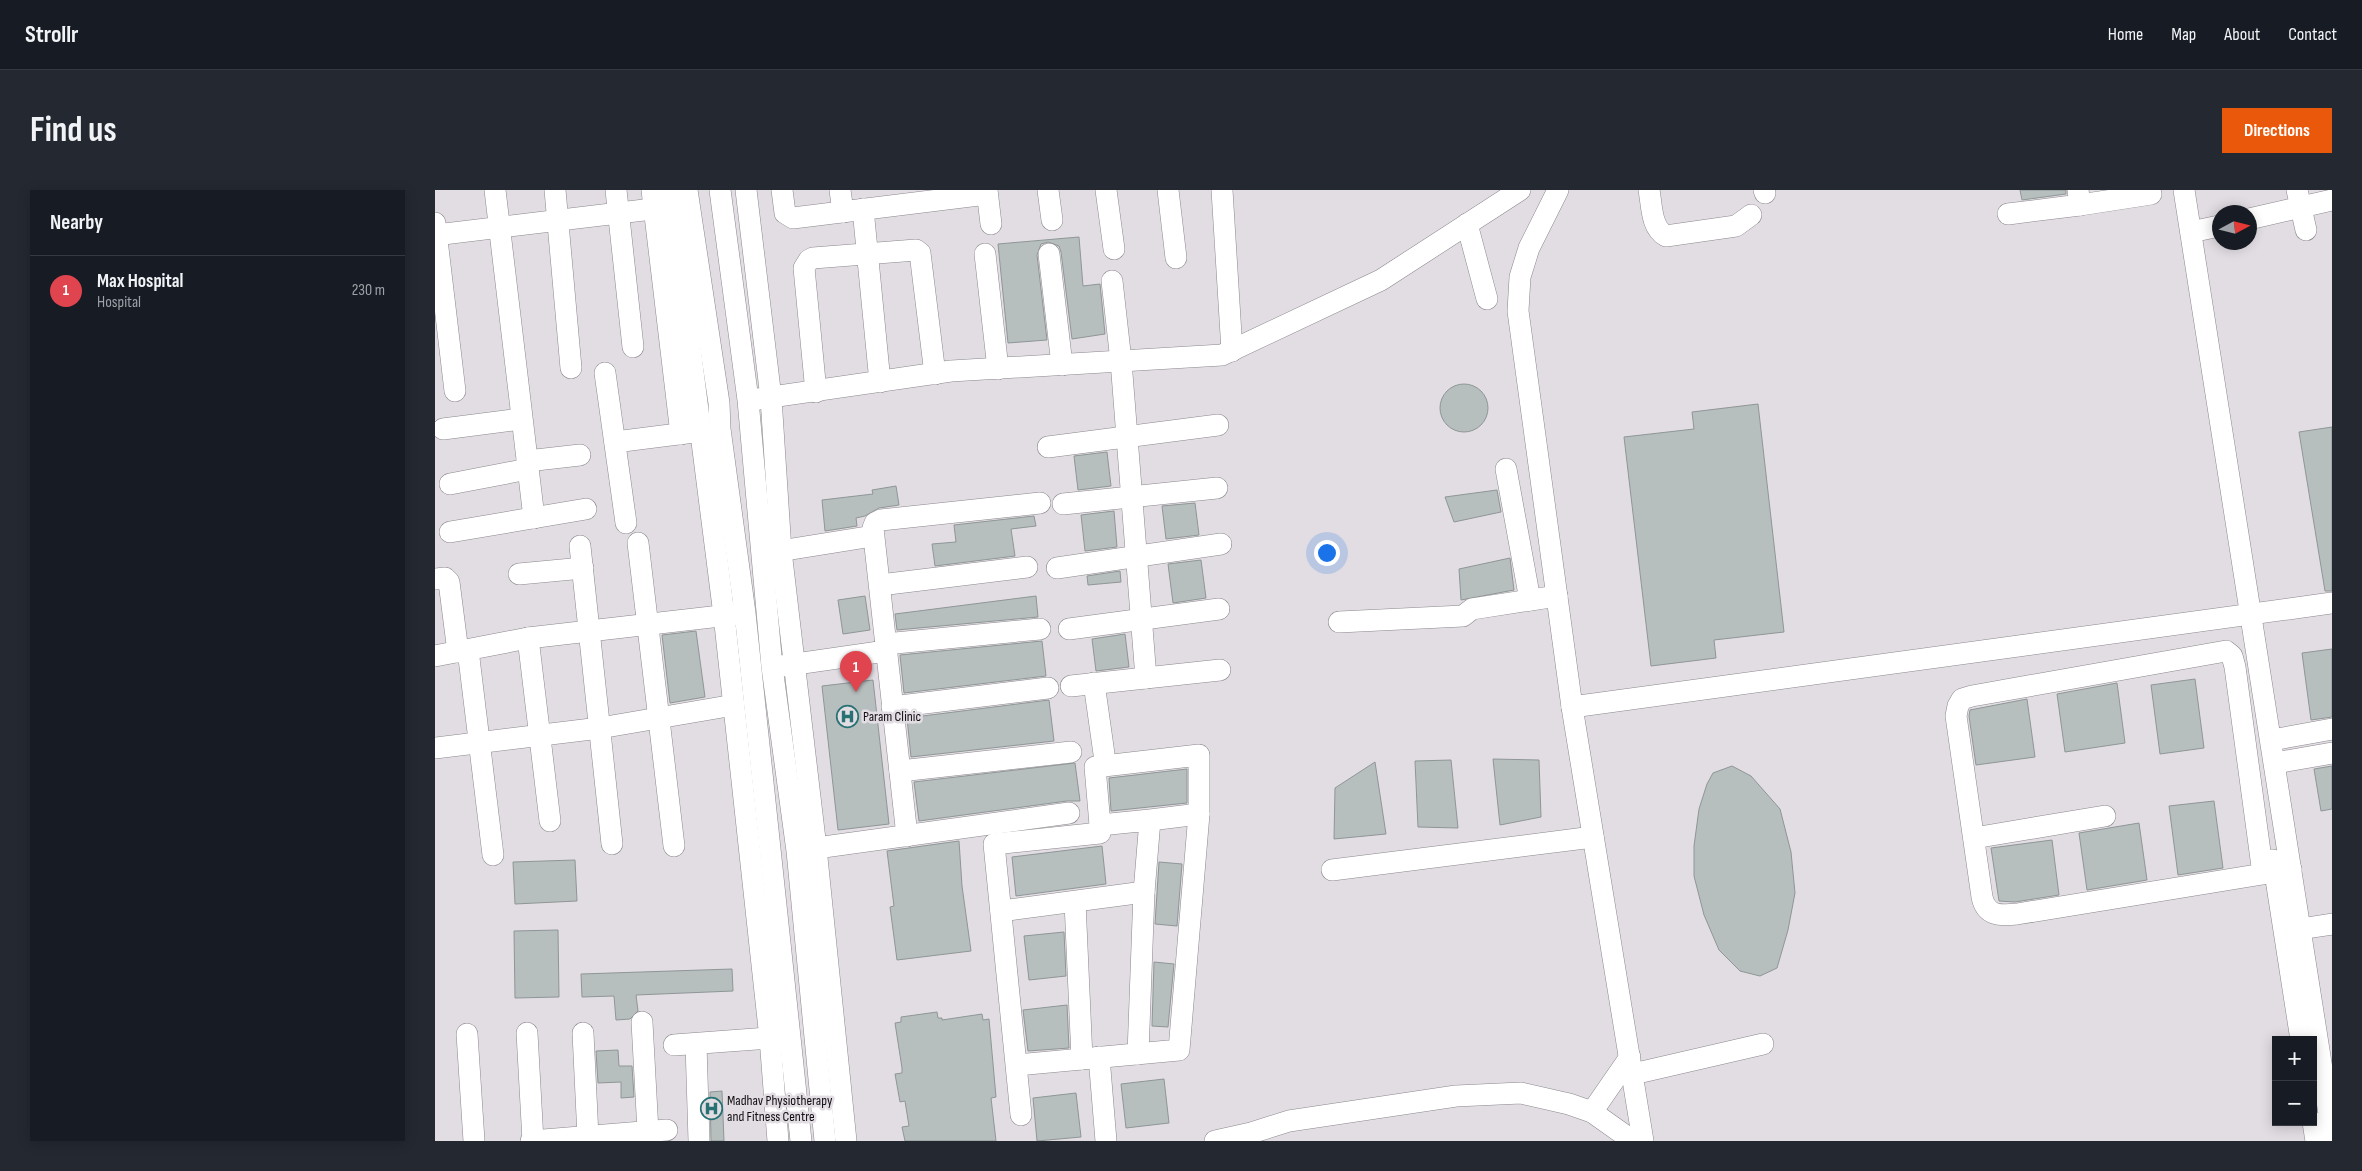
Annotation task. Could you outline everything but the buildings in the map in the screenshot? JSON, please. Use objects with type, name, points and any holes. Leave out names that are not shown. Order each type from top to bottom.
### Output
[{"type":"street","points":[[495,190],[534,518]]},
{"type":"street","points":[[555,190],[571,368]]},
{"type":"street","points":[[616,190],[633,347]]},
{"type":"street","points":[[720,190],[748,400],[772,552],[788,608],[795,664],[825,1141]]},
{"type":"street","points":[[746,190],[771,398],[772,552],[767,610],[772,668],[806,850],[846,1141]]},
{"type":"street","points":[[782,190],[784,208],[789,217],[798,218],[987,192],[991,224]]},
{"type":"street","points":[[840,190],[853,211],[867,253],[880,382]]},
{"type":"street","points":[[1048,190],[1052,220]]},
{"type":"street","points":[[1106,190],[1114,248]]},
{"type":"street","points":[[1168,190],[1177,258]]},
{"type":"street","points":[[1222,190],[1232,350]]},
{"type":"street","points":[[748,400],[935,374],[1222,355],[1381,280],[1520,190]]},
{"type":"street","points":[[1557,190],[1529,248],[1520,277],[1518,311],[1572,707],[1643,1141]]},
{"type":"street","points":[[1649,190],[1655,224],[1659,232],[1667,236],[1736,226],[1751,215]]},
{"type":"street","points":[[2172,190],[2244,616],[2272,740],[2275,763],[2276,872]]},
{"type":"street","points":[[2184,190],[2244,616],[2276,872],[2300,1036]]},
{"type":"street","points":[[2008,214],[2079,198],[2151,194]]},
{"type":"street","points":[[455,392],[436,231],[500,228],[618,214],[671,199]]},
{"type":"street","points":[[615,442],[701,431],[719,403],[671,199]]},
{"type":"street","points":[[671,199],[701,431],[734,614],[780,1037],[778,1141]]},
{"type":"street","points":[[2299,199],[2306,230]]},
{"type":"street","points":[[2257,216],[2299,199],[2332,200]]},
{"type":"street","points":[[1467,224],[1487,299]]},
{"type":"street","points":[[2191,232],[2212,228]]},
{"type":"street","points":[[816,392],[806,263],[813,258],[916,250],[920,253],[935,374]]},
{"type":"street","points":[[985,254],[999,369]]},
{"type":"street","points":[[1049,254],[1062,365]]},
{"type":"street","points":[[1112,281],[1121,361],[1146,678]]},
{"type":"street","points":[[605,373],[626,523]]},
{"type":"street","points":[[443,429],[521,419]]},
{"type":"street","points":[[1048,447],[1218,425]]},
{"type":"street","points":[[450,484],[528,465],[580,455]]},
{"type":"street","points":[[1506,469],[1530,600]]},
{"type":"street","points":[[1063,504],[1131,495],[1217,488]]},
{"type":"street","points":[[907,836],[873,528],[875,523],[881,520],[1040,503]]},
{"type":"street","points":[[450,532],[586,509]]},
{"type":"street","points":[[772,552],[873,536]]},
{"type":"street","points":[[638,543],[674,846]]},
{"type":"street","points":[[1057,568],[1221,544]]},
{"type":"street","points":[[581,546],[612,844]]},
{"type":"street","points":[[880,585],[1027,567]]},
{"type":"street","points":[[519,574],[583,568]]},
{"type":"street","points":[[435,579],[445,578],[449,582],[479,742],[493,855]]},
{"type":"street","points":[[1339,622],[1463,616],[1472,609],[1557,596]]},
{"type":"street","points":[[1572,707],[2161,628],[2332,603]]},
{"type":"street","points":[[435,656],[528,638],[788,608]]},
{"type":"street","points":[[1069,629],[1219,609]]},
{"type":"street","points":[[734,614],[733,705],[780,1037],[801,1141]]},
{"type":"street","points":[[772,668],[885,648],[1040,628]]},
{"type":"street","points":[[2161,628],[2165,661]]},
{"type":"street","points":[[528,638],[550,821]]},
{"type":"street","points":[[2276,872],[2017,914],[1993,914],[1984,904],[1956,716],[1958,706],[1962,699],[2165,661],[2220,651],[2226,651],[2232,656],[2276,872],[2301,929],[2332,1133]]},
{"type":"street","points":[[1071,686],[1220,670]]},
{"type":"street","points":[[1094,683],[1104,754]]},
{"type":"street","points":[[892,707],[1048,688]]},
{"type":"street","points":[[435,748],[600,728],[659,716],[733,705]]},
{"type":"street","points":[[2272,740],[2332,729]]},
{"type":"street","points":[[900,771],[1071,752]]},
{"type":"street","points":[[2275,763],[2332,754]]},
{"type":"street","points":[[1017,1065],[1179,1050],[1199,814],[1199,755],[1095,767],[1101,833],[994,844],[1021,1115]]},
{"type":"street","points":[[806,850],[1069,814]]},
{"type":"street","points":[[1100,826],[1199,814]]},
{"type":"street","points":[[1974,838],[2105,816]]},
{"type":"street","points":[[1138,1054],[1144,892],[1150,820]]},
{"type":"street","points":[[1332,870],[1593,837]]},
{"type":"street","points":[[1001,911],[1144,892]]},
{"type":"street","points":[[1075,902],[1089,1058],[1099,1132]]},
{"type":"street","points":[[2301,929],[2332,924]]},
{"type":"street","points":[[527,1033],[532,1141],[657,1131],[642,1022]]},
{"type":"street","points":[[583,1033],[588,1137]]},
{"type":"street","points":[[467,1034],[474,1141]]},
{"type":"street","points":[[674,1045],[780,1037]]},
{"type":"street","points":[[696,1044],[699,1141]]},
{"type":"street","points":[[1592,1112],[1631,1066],[1763,1044]]},
{"type":"street","points":[[1215,1141],[1250,1137],[1289,1121],[1456,1096],[1521,1093],[1569,1104],[1592,1112],[1633,1141]]},
{"type":"street","points":[[2314,1126],[2316,1141]]},
{"type":"place","name":"Max Hospital","points":[[856,692]]},
{"type":"place","name":"Param Clinic","points":[[847,716]]},
{"type":"place","name":"Madhav Physiotherapy and Fitness Centre","points":[[711,1108]]}]
